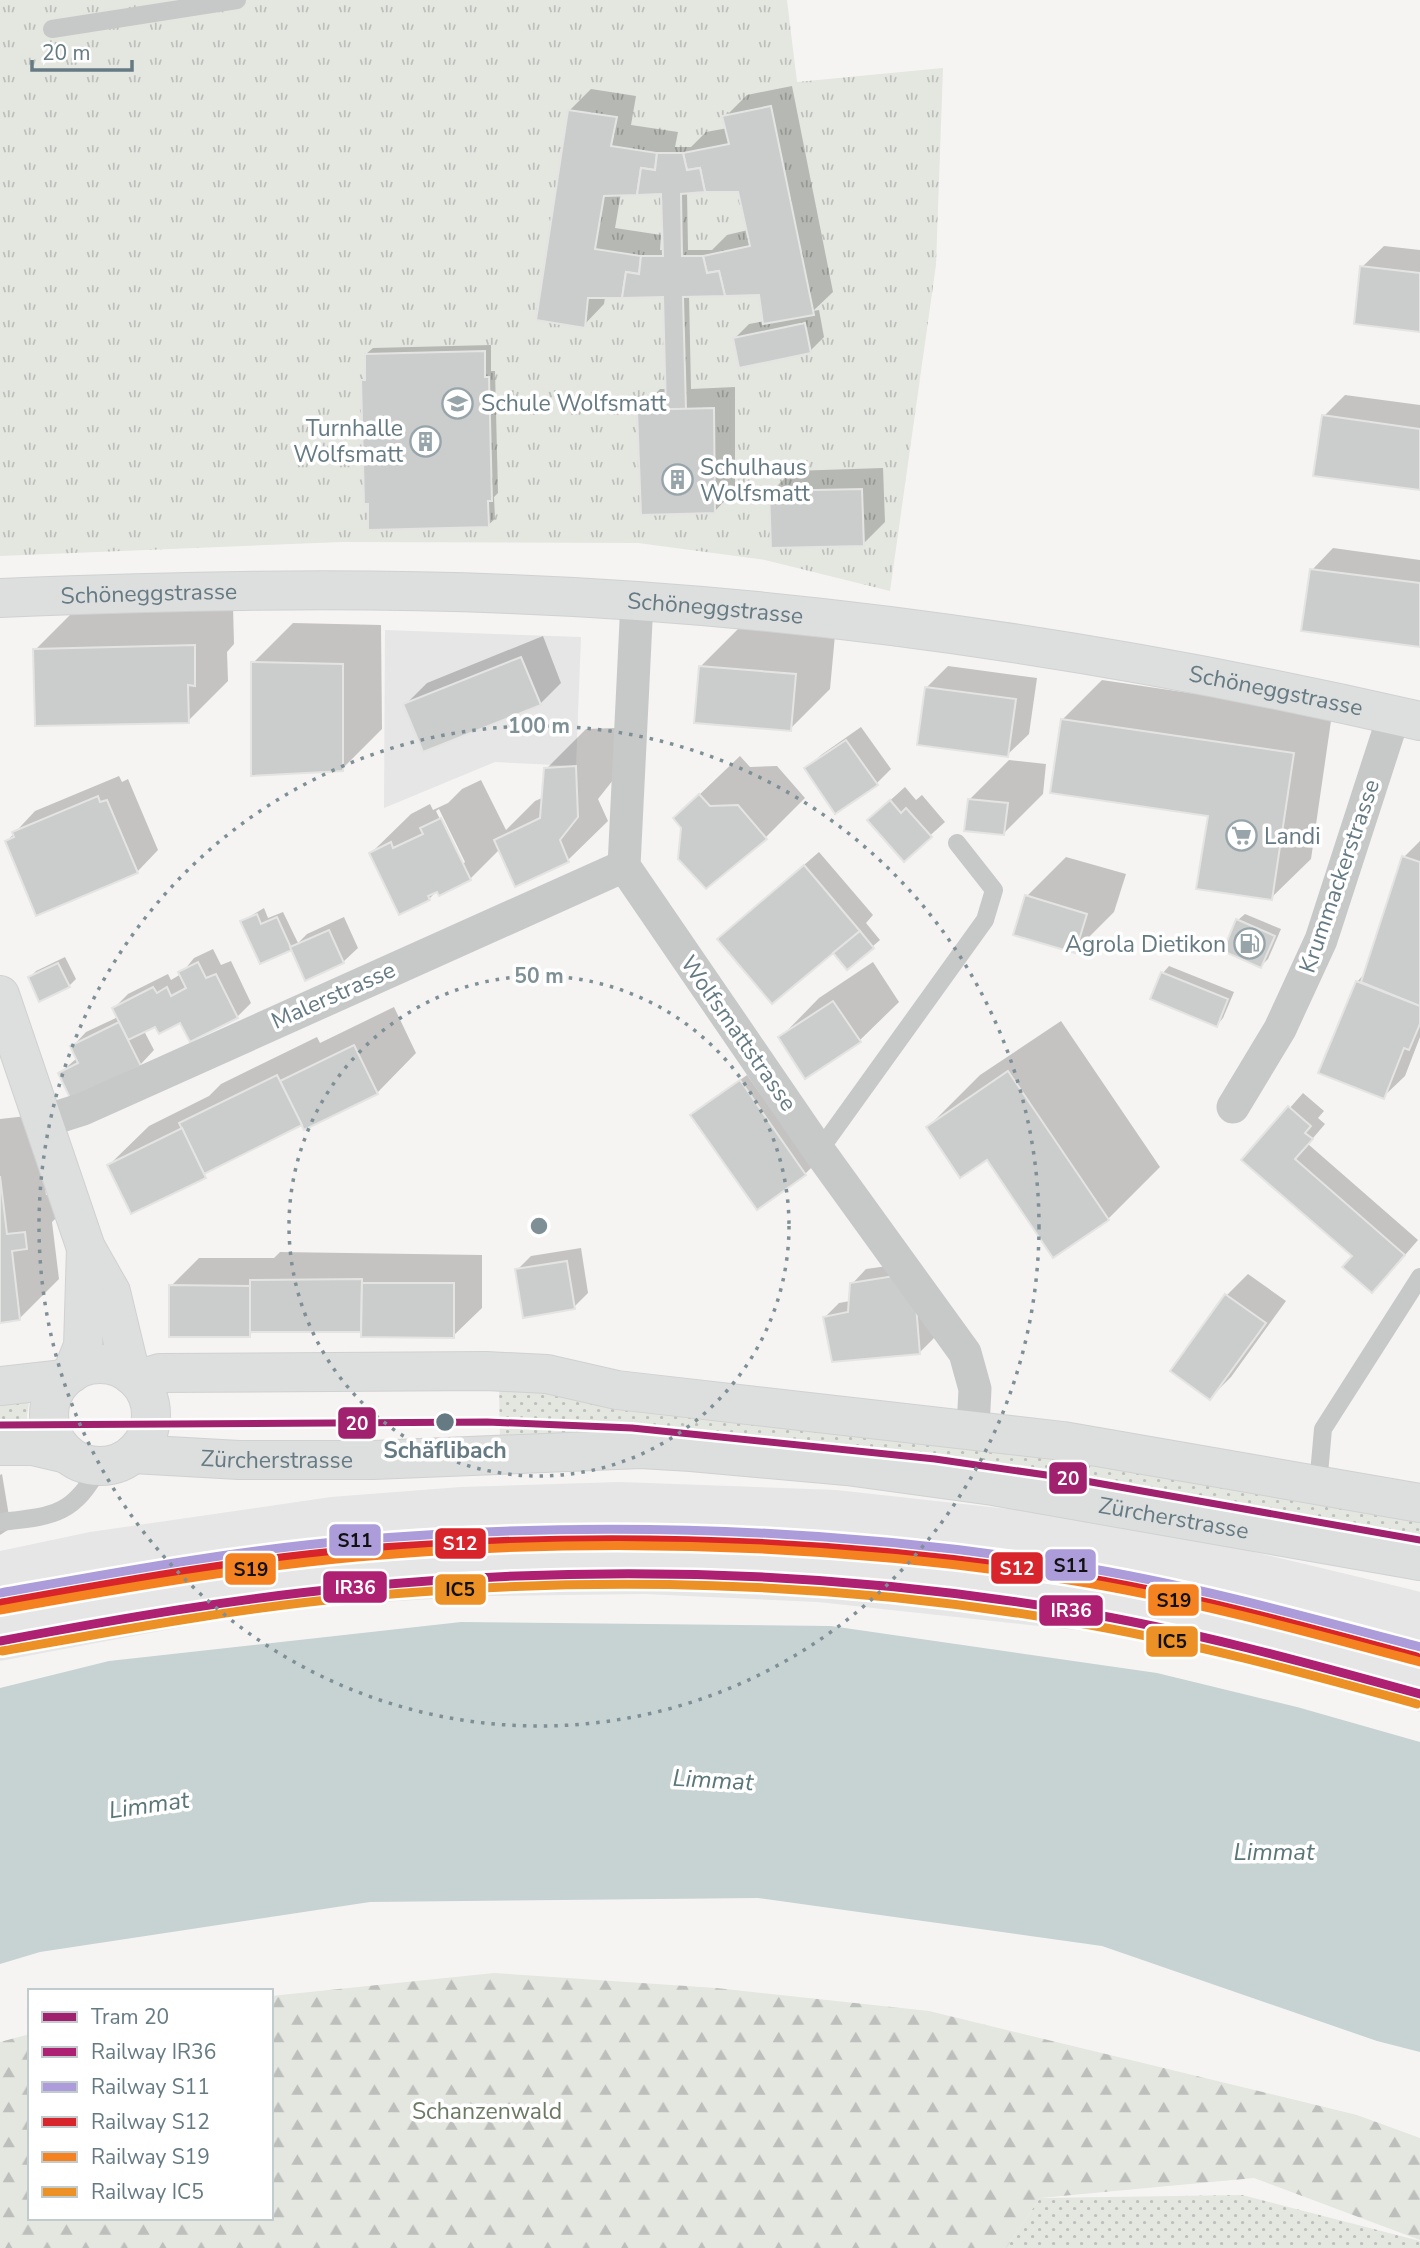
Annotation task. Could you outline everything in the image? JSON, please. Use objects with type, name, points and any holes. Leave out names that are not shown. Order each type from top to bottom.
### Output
[{"type":"main road","name":"Schöneggstrasse","points":[[0,598],[360,591],[513,594],[637,601],[929,632],[1134,663],[1407,718]]},
{"type":"main road","points":[[0,995],[86,1248],[111,1292],[134,1377],[148,1397],[151,1418],[146,1438],[100,1458],[55,1440],[50,1422],[50,1403],[83,1346],[86,1248]]},
{"type":"main road","points":[[0,1387],[68,1376],[86,1366],[102,1365],[117,1367],[134,1377],[160,1373],[535,1373],[617,1390],[973,1428],[1420,1503]]},
{"type":"main road","name":"Zürcherstrasse","points":[[0,1446],[33,1446],[100,1458],[239,1460],[373,1460],[642,1449],[691,1452],[847,1466],[993,1486],[1420,1561]]},
{"type":"street","points":[[624,866],[637,601]]},
{"type":"street","name":"Krummackerstrasse","points":[[1234,1107],[1280,1029],[1321,940],[1407,718]]},
{"type":"street","name":"Malerstrasse","points":[[42,1122],[83,1109],[624,866]]},
{"type":"street","name":"Wolfsmattstrasse","points":[[624,866],[819,1150],[965,1353],[975,1389],[973,1428]]},
{"type":"lane","points":[[52,29],[237,0]]},
{"type":"lane","points":[[819,1150],[985,920],[994,890],[957,843]]},
{"type":"lane","points":[[1318,1485],[1323,1429],[1420,1277]]},
{"type":"lane","points":[[0,1522],[64,1511],[76,1502],[100,1458]]},
{"type":"shaded area","points":[[385,630],[581,637],[576,766],[495,762],[384,808]]},
{"type":"shaded area","points":[[620,1482],[836,1490],[1019,1510],[1246,1550],[1420,1592],[1420,1712],[1265,1667],[1121,1635],[818,1602],[645,1594],[479,1596],[351,1604],[219,1620],[0,1661],[0,1551],[90,1532],[331,1497],[461,1487]]},
{"type":"green space","name":"Schule Wolfsmatt","points":[[0,0],[787,0],[797,82],[943,68],[936,265],[890,591],[765,560],[638,543],[342,542],[0,556]]},
{"type":"green space","points":[[499,1384],[814,1421],[1420,1514],[1420,1549],[500,1446]]},
{"type":"green space","points":[[30,1396],[27,1416],[31,1435],[0,1433],[0,1398]]},
{"type":"green space","name":"Schanzenwald","points":[[494,1973],[716,1988],[929,2011],[1357,2115],[1420,2138],[1420,2240],[1254,2178],[1040,2198],[1006,2248],[0,2248],[0,2042],[28,2035],[28,2220],[273,2220],[273,1996]]},
{"type":"green space","points":[[1242,2195],[1420,2241],[1420,2248],[1006,2248],[1040,2198]]},
{"type":"water","name":"Limmat","points":[[461,1622],[831,1626],[1157,1673],[1297,1707],[1420,1742],[1420,2052],[1377,2041],[1102,1946],[758,1898],[370,1902],[40,1952],[0,1964],[0,1688],[109,1661]]},
{"type":"building","points":[[771,106],[814,315],[763,324],[759,295],[725,296],[719,271],[707,273],[703,256],[750,246],[738,192],[705,192],[700,168],[687,170],[683,153],[729,144],[722,116]]},
{"type":"building","points":[[568,110],[617,117],[611,146],[657,153],[655,170],[641,168],[637,195],[604,196],[595,249],[641,256],[639,274],[626,272],[622,298],[588,298],[585,328],[536,320]]},
{"type":"building","points":[[657,153],[683,153],[687,170],[700,168],[705,192],[681,194],[682,256],[703,256],[707,273],[719,271],[725,296],[683,297],[686,409],[666,409],[663,297],[622,298],[626,272],[639,274],[641,256],[663,256],[661,194],[637,195],[641,168],[655,170]]},
{"type":"building","points":[[1360,266],[1420,273],[1420,332],[1354,324]]},
{"type":"building","points":[[805,323],[811,353],[739,368],[733,338]]},
{"type":"building","name":"Turnhalle Wolfsmatt","points":[[485,351],[485,377],[489,377],[492,501],[488,501],[489,527],[368,530],[368,504],[364,504],[361,380],[365,380],[365,354]]},
{"type":"building","name":"Schulhaus Wolfsmatt","points":[[714,408],[715,513],[641,515],[637,410]]},
{"type":"building","points":[[1322,415],[1420,429],[1420,490],[1313,476]]},
{"type":"building","points":[[862,489],[864,546],[771,548],[769,491]]},
{"type":"building","points":[[1310,569],[1420,583],[1420,647],[1301,631]]},
{"type":"building","points":[[195,645],[195,686],[188,685],[189,723],[35,726],[33,649]]},
{"type":"building","points":[[521,657],[541,705],[423,752],[403,704]]},
{"type":"building","points":[[251,662],[343,664],[343,771],[251,776]]},
{"type":"building","points":[[699,666],[796,674],[791,731],[694,723]]},
{"type":"building","points":[[925,687],[1016,699],[1008,757],[917,745]]},
{"type":"building","points":[[1061,719],[1294,753],[1272,900],[1196,889],[1208,816],[1050,793]]},
{"type":"building","points":[[846,740],[878,785],[835,814],[804,768]]},
{"type":"building","points":[[576,766],[578,817],[560,840],[569,862],[515,887],[494,840],[540,818],[544,768]]},
{"type":"building","points":[[699,794],[710,806],[738,805],[767,839],[706,889],[678,859],[681,828],[673,818]]},
{"type":"building","points":[[98,796],[100,802],[107,800],[138,873],[36,916],[5,841],[14,837],[12,832]]},
{"type":"building","points":[[968,799],[1008,803],[1004,835],[964,831]]},
{"type":"building","points":[[890,800],[901,813],[906,808],[932,837],[904,862],[867,820]]},
{"type":"building","points":[[441,818],[471,880],[439,896],[437,892],[428,896],[430,900],[399,915],[369,853],[391,842],[393,848],[423,834],[420,828]]},
{"type":"building","points":[[1402,856],[1420,862],[1420,1006],[1361,982]]},
{"type":"building","points":[[804,865],[860,931],[772,1004],[717,939]]},
{"type":"building","points":[[1025,895],[1087,914],[1075,953],[1013,935]]},
{"type":"building","points":[[257,914],[261,924],[277,917],[292,950],[260,964],[240,921]]},
{"type":"building","name":"Agrola Dietikon","points":[[1236,919],[1275,936],[1261,968],[1223,951]]},
{"type":"building","points":[[329,930],[344,963],[305,981],[290,947]]},
{"type":"building","points":[[860,931],[874,948],[847,970],[833,953]]},
{"type":"building","points":[[198,962],[206,978],[216,974],[238,1018],[190,1042],[180,1023],[159,1034],[155,1027],[128,1040],[112,1008],[153,987],[157,993],[167,987],[171,996],[186,988],[178,972]]},
{"type":"building","points":[[58,963],[70,987],[39,1002],[28,977]]},
{"type":"building","points":[[1161,972],[1228,999],[1217,1027],[1150,999]]},
{"type":"building","points":[[1356,981],[1420,1006],[1420,1024],[1409,1050],[1404,1048],[1384,1099],[1318,1073]]},
{"type":"building","points":[[833,1001],[861,1042],[805,1079],[778,1037]]},
{"type":"building","points":[[119,1022],[141,1066],[71,1100],[58,1073],[78,1063],[70,1046]]},
{"type":"building","points":[[354,1045],[378,1094],[304,1130],[280,1081]]},
{"type":"building","points":[[1008,1071],[1109,1220],[1053,1258],[987,1160],[960,1178],[926,1127]]},
{"type":"building","points":[[277,1075],[302,1125],[204,1174],[179,1123]]},
{"type":"building","points":[[740,1080],[806,1175],[757,1210],[690,1115]]},
{"type":"building","points":[[1288,1106],[1311,1126],[1305,1133],[1313,1139],[1295,1159],[1405,1255],[1372,1293],[1342,1267],[1352,1256],[1241,1160]]},
{"type":"building","points":[[182,1128],[206,1178],[131,1214],[107,1165]]},
{"type":"building","points":[[0,1176],[7,1234],[25,1232],[27,1249],[12,1251],[20,1320],[0,1323]]},
{"type":"building","points":[[567,1261],[575,1309],[523,1318],[515,1269]]},
{"type":"building","points":[[894,1276],[916,1305],[920,1354],[832,1362],[823,1317],[848,1312],[850,1283]]},
{"type":"building","points":[[362,1279],[361,1332],[250,1332],[250,1280]]},
{"type":"building","points":[[362,1283],[454,1283],[454,1338],[361,1337]]},
{"type":"building","points":[[169,1285],[250,1286],[250,1337],[169,1337]]},
{"type":"building","points":[[1225,1294],[1266,1323],[1210,1400],[1170,1371]]},
{"type":"tram line","name":"20","points":[[0,1425],[487,1422],[632,1428],[935,1459],[1074,1479],[1420,1540]]},
{"type":"rail line","name":"S11","points":[[0,1593],[222,1556],[357,1540],[535,1530],[714,1531],[892,1543],[1069,1565],[1202,1591],[1420,1647]]},
{"type":"rail line","name":"S12","points":[[2,1603],[223,1566],[357,1550],[535,1541],[713,1542],[891,1553],[1067,1575],[1200,1601],[1417,1657]]},
{"type":"rail line","name":"S19","points":[[0,1610],[222,1573],[357,1557],[535,1547],[714,1547],[892,1558],[1069,1580],[1202,1606],[1420,1662]]},
{"type":"rail line","name":"IR36","points":[[0,1641],[178,1610],[357,1587],[535,1575],[714,1575],[892,1587],[1069,1610],[1202,1637],[1420,1694]]},
{"type":"rail line","name":"IC5","points":[[2,1651],[223,1613],[357,1597],[534,1586],[713,1586],[891,1597],[1067,1621],[1199,1648],[1417,1704]]},
{"type":"place","name":"Schule Wolfsmatt","points":[[458,403]]},
{"type":"place","name":"Turnhalle Wolfsmatt","points":[[426,441]]},
{"type":"place","name":"Schulhaus Wolfsmatt","points":[[677,480]]},
{"type":"place","name":"Landi","points":[[1241,836]]},
{"type":"place","name":"Agrola Dietikon","points":[[1249,944]]},
{"type":"place","name":"Schäflibach","points":[[445,1422]]}]
